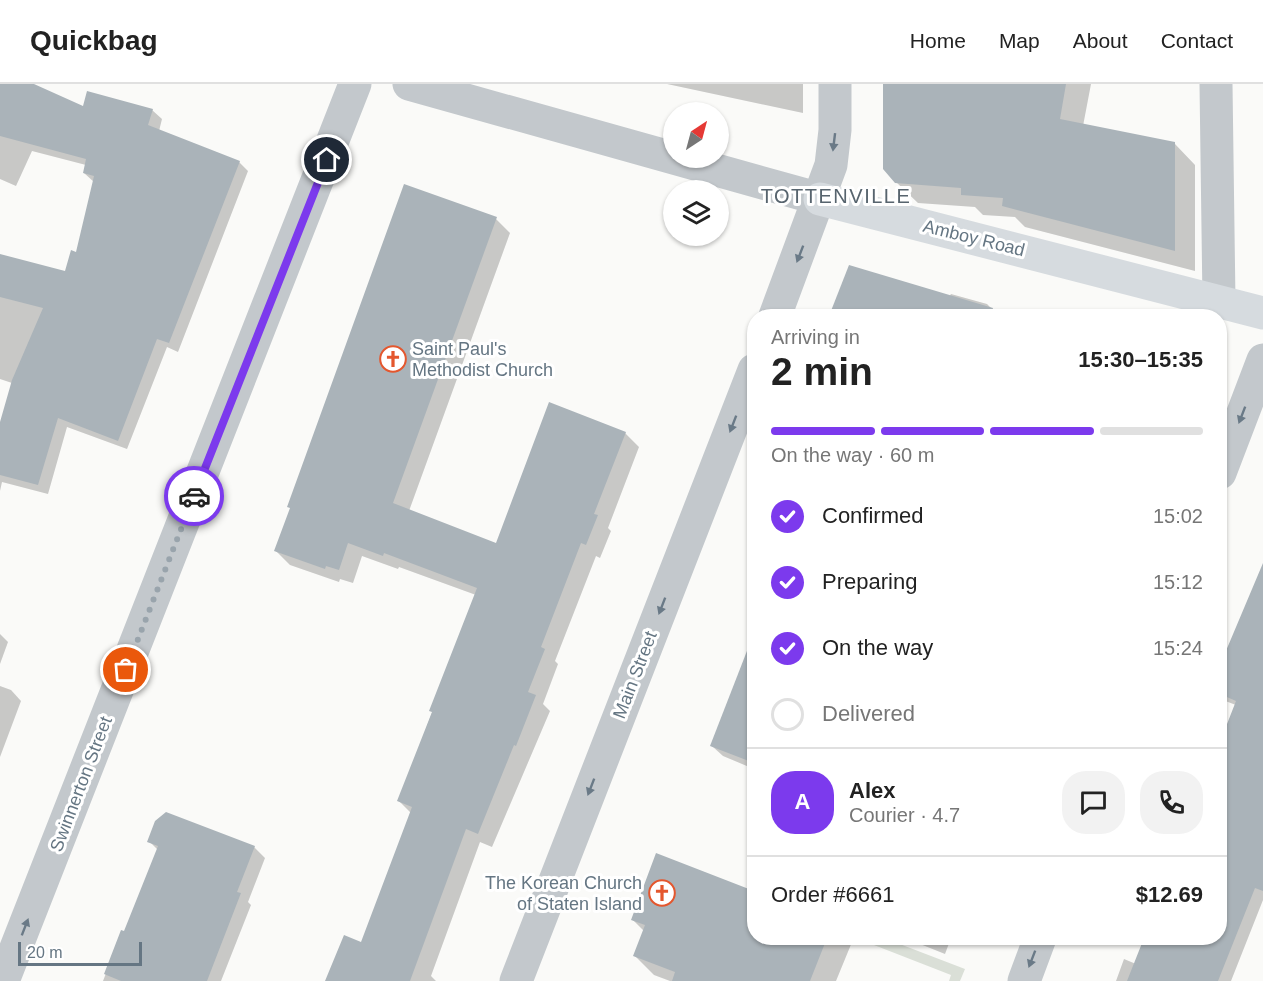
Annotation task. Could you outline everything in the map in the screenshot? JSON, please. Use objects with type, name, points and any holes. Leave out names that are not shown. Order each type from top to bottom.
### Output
[{"type":"main road","name":"Amboy Road","points":[[820,199],[1263,313]]},
{"type":"street","name":"Swinnerton Street","points":[[3,981],[355,84]]},
{"type":"street","name":"Amboy Road","points":[[409,84],[820,199]]},
{"type":"street","points":[[778,309],[831,165],[835,130],[835,84]]},
{"type":"street","points":[[1216,84],[1219,302]]},
{"type":"street","points":[[1227,455],[1263,360]]},
{"type":"street","name":"Main Street","points":[[516,981],[747,388]]},
{"type":"street","points":[[1024,981],[1037,945]]},
{"type":"shaded area","points":[[874,945],[902,945],[965,969],[960,981],[949,981],[951,975]]},
{"type":"building","points":[[0,84],[34,84],[83,106],[87,91],[153,109],[148,125],[240,161],[169,343],[157,339],[118,441],[58,418],[38,485],[0,475],[0,422],[12,380],[43,308],[0,297],[0,254],[65,271],[71,250],[76,252],[94,176],[83,173],[86,159],[0,136]]},
{"type":"building","points":[[883,84],[1066,84],[1060,119],[1175,142],[1175,251],[1002,206],[1003,198],[961,195],[961,188],[895,183],[883,169]]},
{"type":"building","points":[[404,184],[497,217],[393,503],[496,543],[549,402],[626,432],[594,514],[598,515],[586,545],[581,543],[541,647],[545,649],[528,692],[536,695],[516,746],[514,745],[478,834],[466,829],[410,981],[325,981],[344,935],[361,942],[412,807],[397,801],[477,588],[384,553],[383,556],[348,543],[339,570],[326,566],[325,569],[274,551],[290,508],[287,507]]},
{"type":"building","points":[[849,265],[993,308],[993,309],[832,309]]},
{"type":"building","points":[[1263,563],[1263,891],[1255,888],[1218,981],[1127,981],[1141,945],[1227,945],[1227,724],[1236,701],[1227,697],[1227,648]]},
{"type":"building","points":[[747,651],[747,760],[710,746]]},
{"type":"building","points":[[166,812],[255,846],[237,892],[241,893],[207,981],[121,981],[104,974],[158,846],[147,842],[155,821]]},
{"type":"building","points":[[656,853],[747,888],[747,945],[824,945],[810,981],[672,981],[675,972],[633,956],[645,925],[631,920]]},
{"type":"way so far","points":[[126,670],[194,496]]},
{"type":"place","name":"Saint Paul's Methodist Church","points":[[393,359]]},
{"type":"place","name":"The Korean Church of Staten Island","points":[[662,893]]},
{"type":"district","name":"TOTTENVILLE","points":[[836,196]]},
{"type":"route","points":[[194,496],[327,160]]}]
